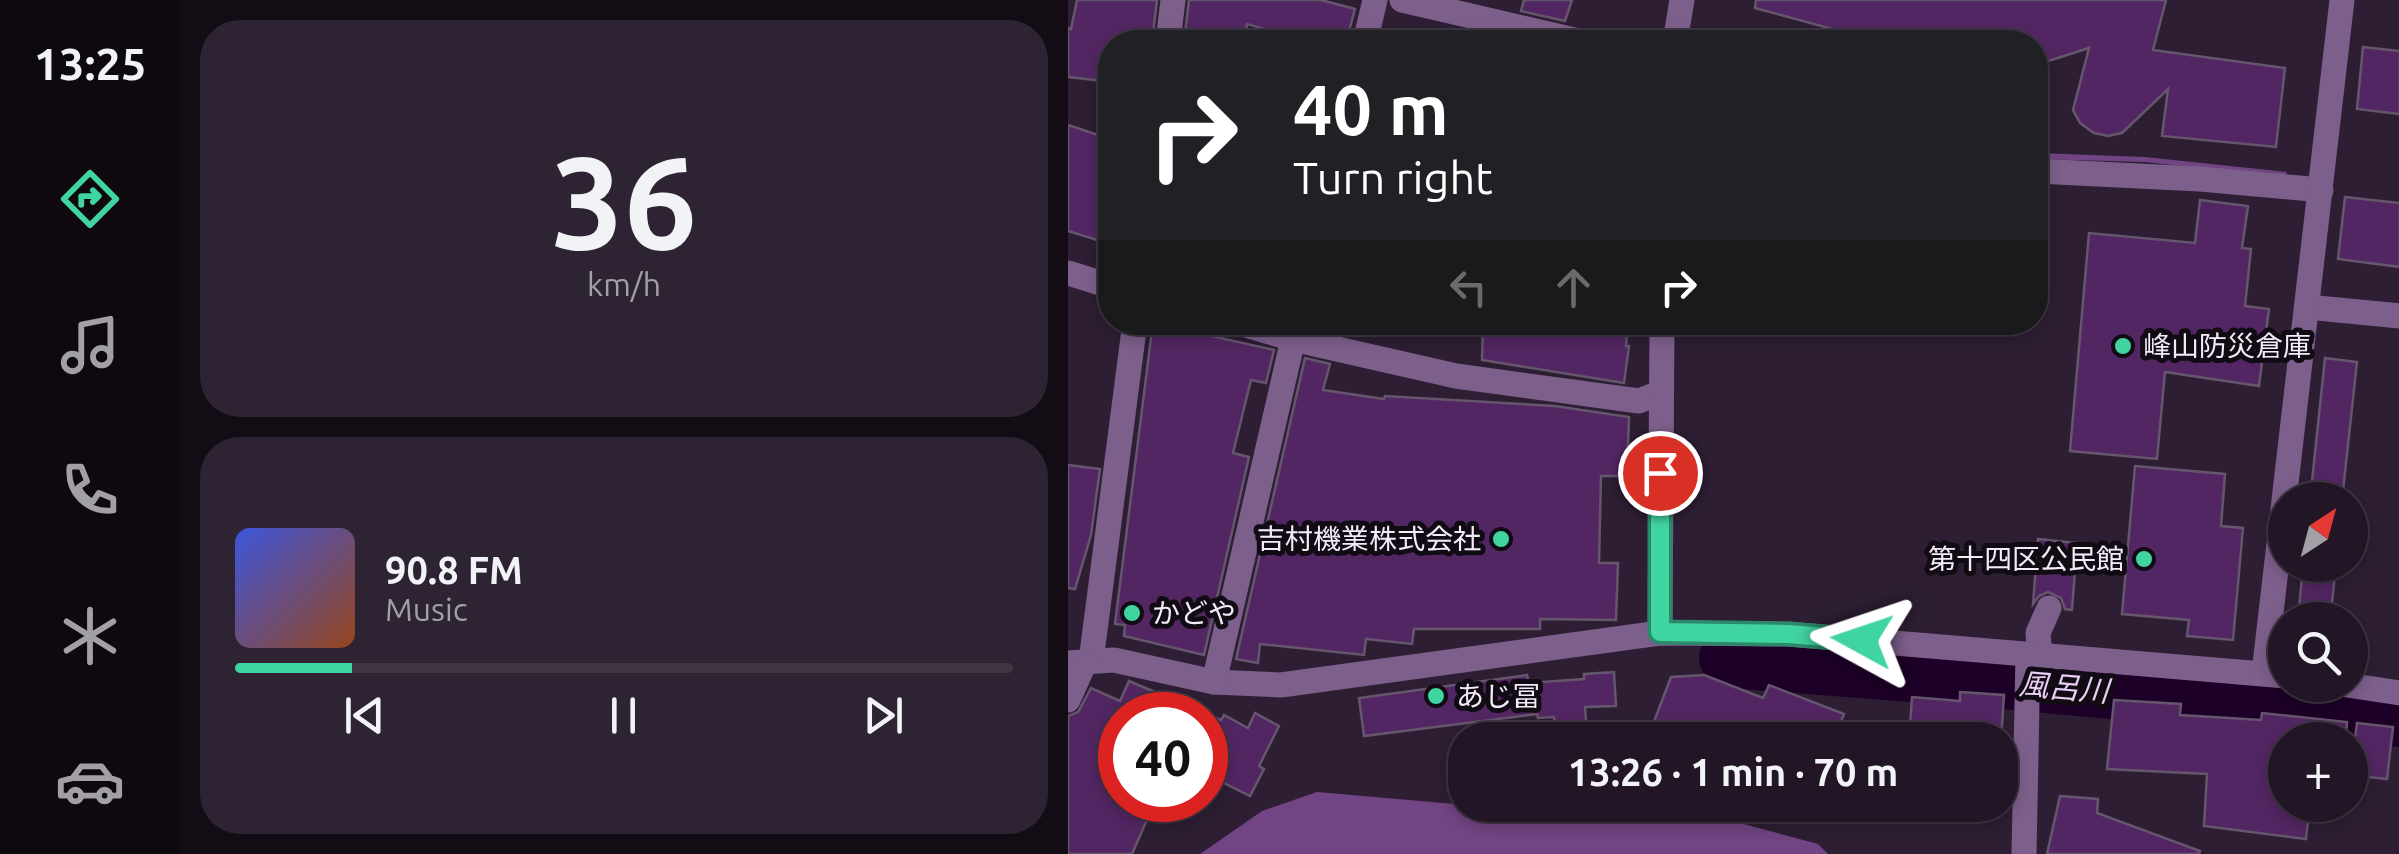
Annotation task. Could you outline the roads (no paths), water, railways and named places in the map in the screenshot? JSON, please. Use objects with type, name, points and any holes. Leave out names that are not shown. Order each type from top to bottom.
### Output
[{"type":"street","points":[[1170,30],[1174,0]]},
{"type":"street","points":[[1368,30],[1375,0]]},
{"type":"street","points":[[1402,0],[1532,30]]},
{"type":"street","points":[[1677,30],[1682,0]]},
{"type":"street","points":[[2281,602],[2307,307],[2342,0]]},
{"type":"street","points":[[2048,172],[2322,190]]},
{"type":"street","points":[[1068,272],[1098,282]]},
{"type":"street","points":[[2307,307],[2400,316]]},
{"type":"street","points":[[1068,700],[1081,662],[1133,335]]},
{"type":"street","points":[[1214,682],[1294,335]]},
{"type":"street","points":[[1309,335],[1456,376],[1638,401],[1659,394]]},
{"type":"street","points":[[1660,632],[1661,335]]},
{"type":"street","points":[[2024,854],[2034,655],[2048,608]]},
{"type":"street","points":[[1081,662],[1114,660],[1214,682],[1282,685],[1660,632],[1788,634],[2268,674]]},
{"type":"street","points":[[2368,688],[2400,693]]},
{"type":"waterway","name":"風呂川","points":[[1729,658],[2016,680],[2400,717]]},
{"type":"place","name":"峰山防災倉庫","points":[[2123,346]]},
{"type":"place","name":"吉村機業株式会社","points":[[1501,539]]},
{"type":"place","name":"第十四区公民館","points":[[2144,559]]},
{"type":"place","name":"かどや","points":[[1132,613]]},
{"type":"place","name":"あじ冨","points":[[1436,696]]}]
